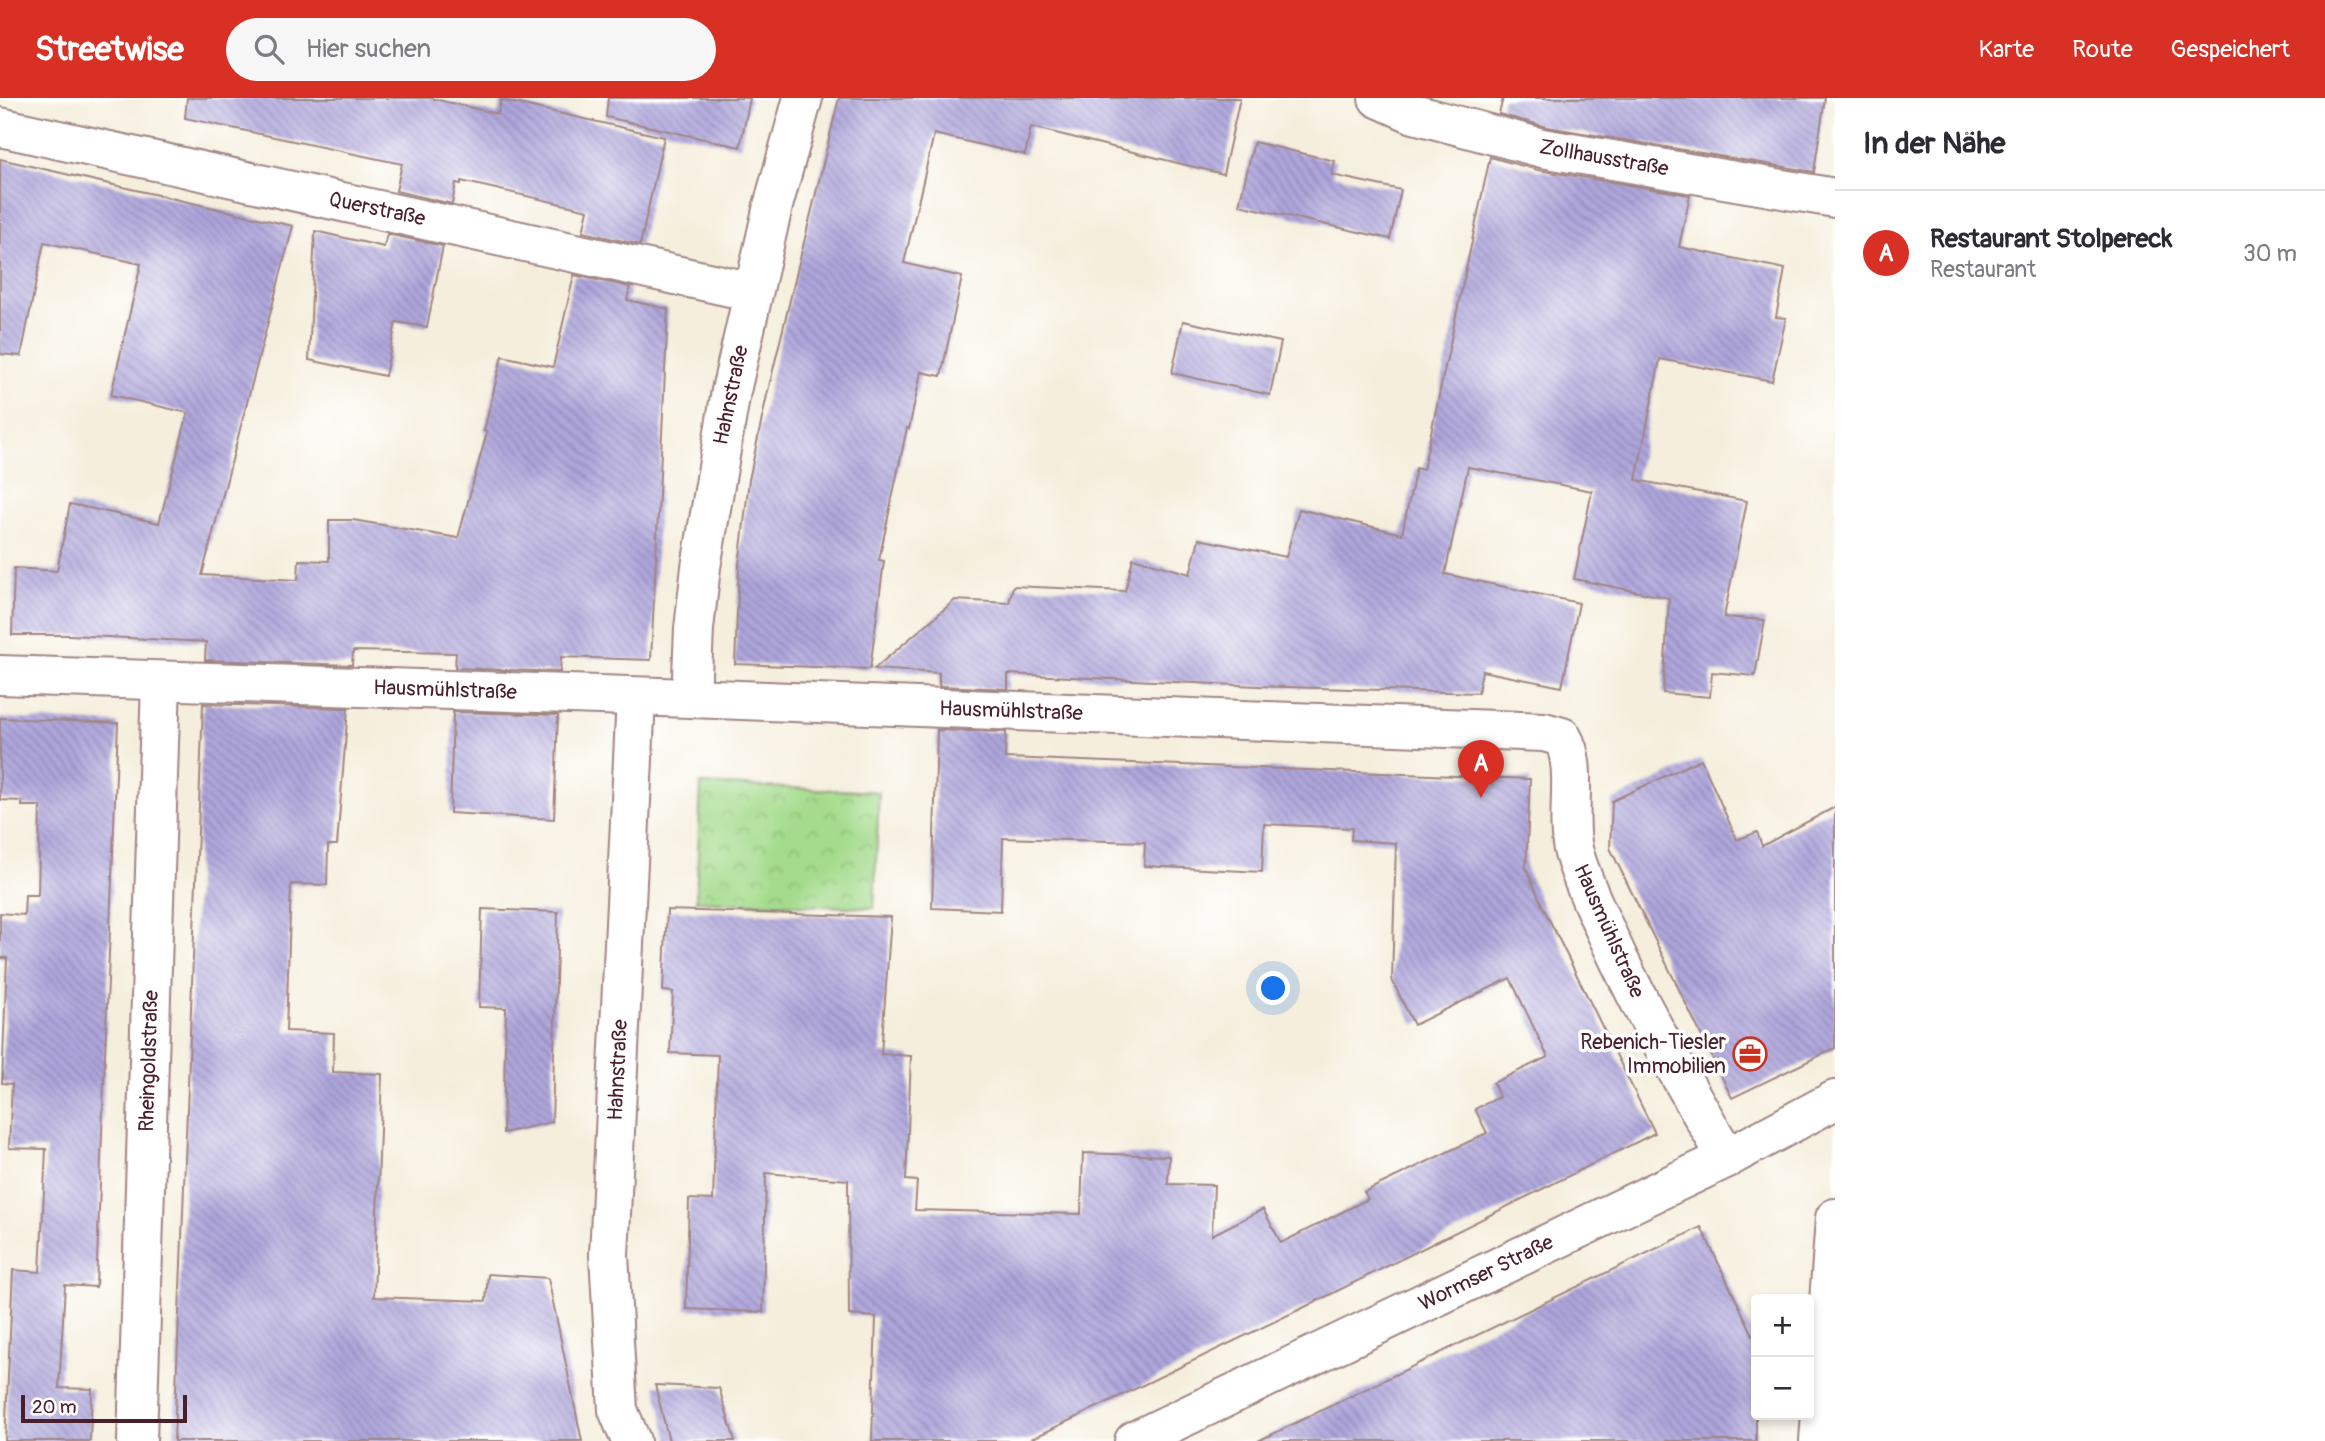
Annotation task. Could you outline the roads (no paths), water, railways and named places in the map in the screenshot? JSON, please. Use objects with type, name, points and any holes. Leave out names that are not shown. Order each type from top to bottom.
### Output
[{"type":"street","name":"Hahnstraße","points":[[691,698],[701,566],[731,391],[785,157],[803,98]]},
{"type":"street","name":"Zollhausstraße","points":[[1378,98],[1414,114],[1542,148],[1835,198]]},
{"type":"street","name":"Querstraße","points":[[0,127],[753,292]]},
{"type":"street","name":"Hausmühlstraße","points":[[0,675],[691,698],[1530,732],[1562,737],[1570,749],[1573,850],[1593,903],[1629,984],[1727,1158]]},
{"type":"street","name":"Rheingoldstraße","points":[[137,1441],[161,681]]},
{"type":"street","name":"Hahnstraße","points":[[631,1441],[618,1410],[608,1255],[636,697]]},
{"type":"street","name":"Wormser Straße","points":[[1134,1441],[1727,1158],[1835,1100]]},
{"type":"street","points":[[1819,1441],[1835,1218]]},
{"type":"place","name":"Restaurant Stolpereck","points":[[1481,798]]},
{"type":"place","name":"Rebenich-Tiesler Immobilien","points":[[1750,1054]]}]
